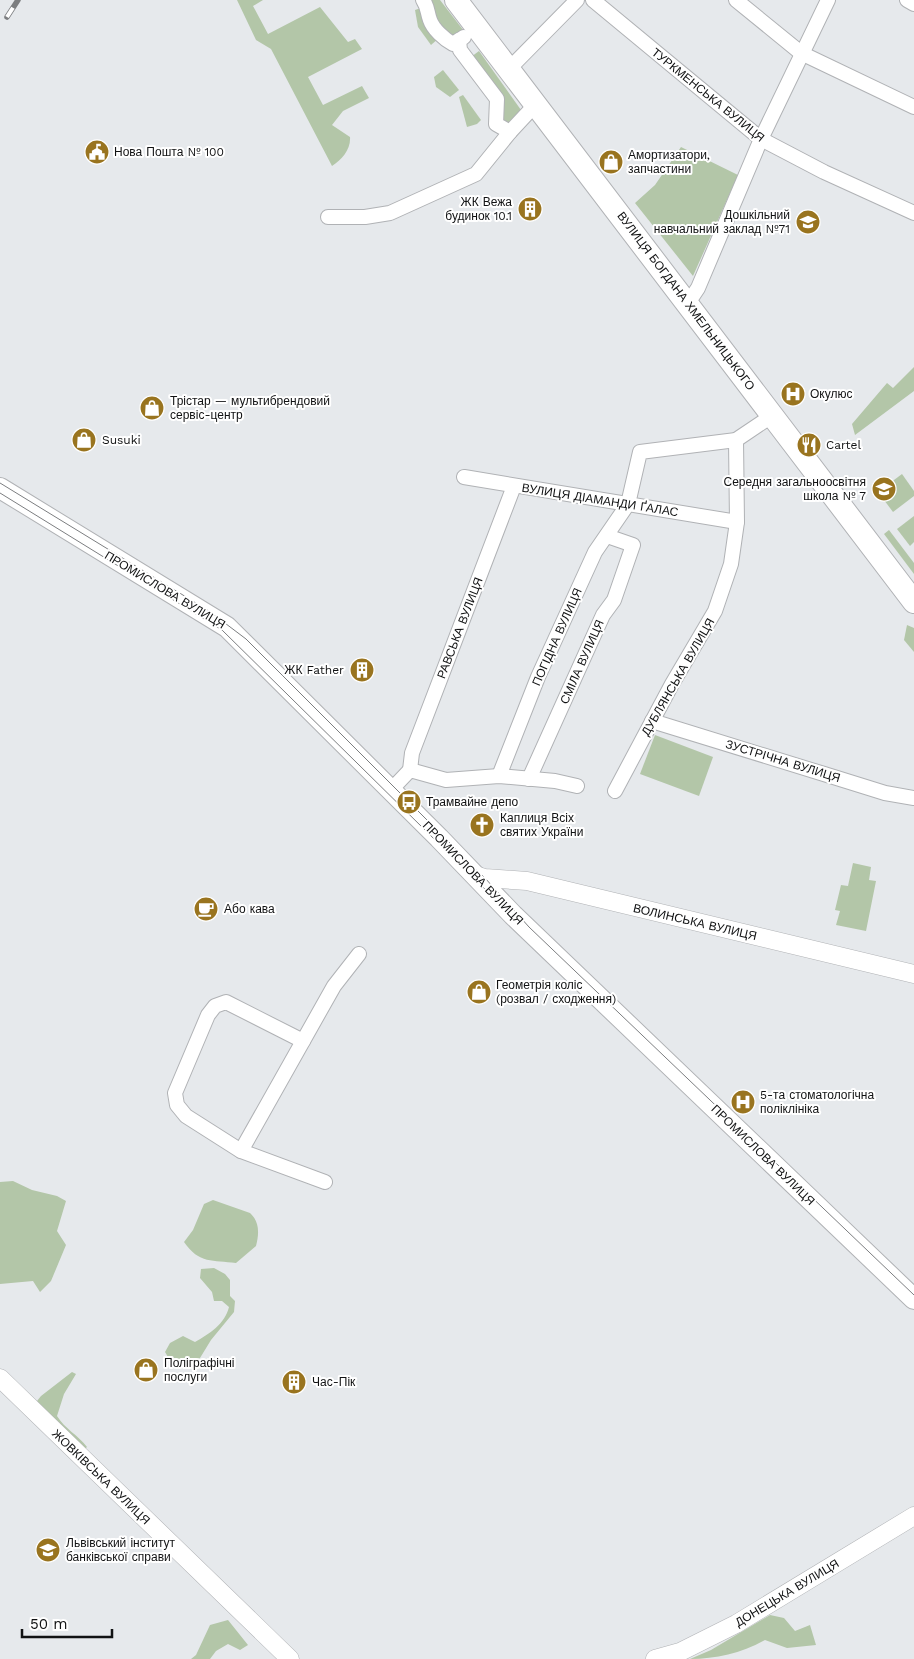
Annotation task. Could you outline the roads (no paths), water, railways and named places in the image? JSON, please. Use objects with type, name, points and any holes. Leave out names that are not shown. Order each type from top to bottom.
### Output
[{"type":"main road","name":"ВУЛИЦЯ БОГДАНА ХМЕЛЬНИЦЬКОГО","points":[[456,0],[468,34],[509,69],[914,602]]},
{"type":"main road","name":"ПРОМИСЛОВА ВУЛИЦЯ","points":[[0,488],[227,627],[391,790],[513,915],[914,1298]]},
{"type":"street","points":[[423,0],[428,6],[430,21],[445,40],[453,44],[468,34]]},
{"type":"street","points":[[509,69],[577,0]]},
{"type":"street","name":"ТУРКМЕНСЬКА ВУЛИЦЯ","points":[[593,0],[761,139],[824,172],[914,214]]},
{"type":"street","points":[[736,0],[801,53],[914,107]]},
{"type":"street","points":[[688,303],[698,288],[761,139],[828,0]]},
{"type":"street","points":[[907,0],[914,4]]},
{"type":"street","points":[[468,34],[460,50],[497,99],[496,124],[510,132]]},
{"type":"street","points":[[328,217],[365,217],[390,213],[476,174],[510,132],[536,104]]},
{"type":"street","points":[[628,504],[640,452],[736,440],[773,415]]},
{"type":"street","name":"ДУБЛЯНСЬКА ВУЛИЦЯ","points":[[615,791],[652,721],[715,611],[731,564],[737,522],[736,440]]},
{"type":"street","name":"ВУЛИЦЯ ДІАМАНДИ ҐАЛАС","points":[[464,477],[737,522]]},
{"type":"street","name":"РАВСЬКА ВУЛИЦЯ","points":[[410,770],[412,754],[514,486]]},
{"type":"street","name":"ПОГІДНА ВУЛИЦЯ","points":[[499,776],[542,668],[595,552],[628,504]]},
{"type":"street","name":"СМІЛА ВУЛИЦЯ","points":[[529,779],[603,614],[614,600],[633,545],[607,536]]},
{"type":"street","name":"ЗУСТРІЧНА ВУЛИЦЯ","points":[[652,721],[885,793],[914,798]]},
{"type":"street","points":[[391,790],[410,770],[446,780],[499,776],[577,786]]},
{"type":"street","name":"ВОЛИНСЬКА ВУЛИЦЯ","points":[[475,875],[485,878],[527,882],[914,974]]},
{"type":"street","points":[[241,1151],[334,986],[359,954]]},
{"type":"street","points":[[303,1041],[226,1002],[215,1006],[208,1015],[175,1093],[177,1105],[186,1116],[241,1151],[326,1182]]},
{"type":"street","name":"ЖОВКІВСЬКА ВУЛИЦЯ","points":[[0,1378],[290,1659]]},
{"type":"street","name":"ДОНЕЦЬКА ВУЛИЦЯ","points":[[655,1659],[681,1655],[736,1624],[914,1516]]},
{"type":"tram line","points":[[0,483],[209,611],[246,639],[485,878],[529,927],[914,1295]]},
{"type":"tram line","points":[[0,493],[222,630],[492,896]]},
{"type":"railway","points":[[7,17],[18,0]]},
{"type":"place","name":"Нова Пошта № 100","points":[[97,152]]},
{"type":"place","name":"Амортизатори, запчастини","points":[[611,162]]},
{"type":"place","name":"ЖК Вежа будинок 10.1","points":[[530,209]]},
{"type":"place","name":"Дошкільний навчальний заклад №71","points":[[808,222]]},
{"type":"place","name":"Окулюс","points":[[793,394]]},
{"type":"place","name":"Трістар — мультибрендовий сервіс-центр","points":[[152,408]]},
{"type":"place","name":"Susuki","points":[[84,440]]},
{"type":"place","name":"Cartel","points":[[809,445]]},
{"type":"place","name":"Середня загальноосвітня школа № 7","points":[[884,489]]},
{"type":"place","name":"ЖК Father","points":[[362,670]]},
{"type":"place","name":"Трамвайне депо","points":[[409,802]]},
{"type":"place","name":"Каплиця Всіх святих України","points":[[482,825]]},
{"type":"place","name":"Або кава","points":[[206,909]]},
{"type":"place","name":"Геометрія коліс (розвал / сходження)","points":[[479,992]]},
{"type":"place","name":"5-та стоматологічна поліклініка","points":[[743,1102]]},
{"type":"place","name":"Поліграфічні послуги","points":[[146,1370]]},
{"type":"place","name":"Час-Пік","points":[[294,1382]]},
{"type":"place","name":"Львівський інститут банківської справи","points":[[48,1550]]}]
